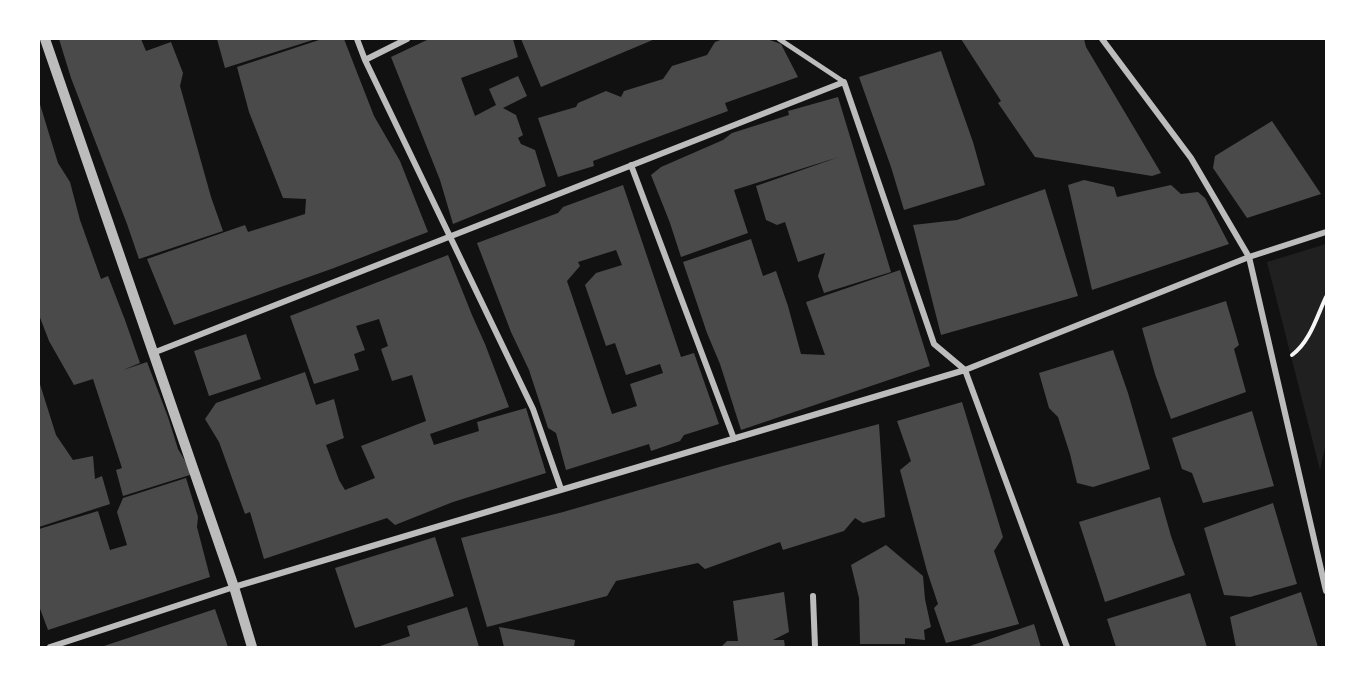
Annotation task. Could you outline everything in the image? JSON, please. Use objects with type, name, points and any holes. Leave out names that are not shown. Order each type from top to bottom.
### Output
[{"type":"street","points":[[45,39],[234,587],[252,647]]},
{"type":"street","points":[[357,39],[364,60],[533,409],[561,489]]},
{"type":"street","points":[[364,60],[407,39]]},
{"type":"street","points":[[779,39],[844,82],[934,344],[965,370],[1066,647]]},
{"type":"street","points":[[1102,39],[1191,158],[1249,257],[1326,591]]},
{"type":"street","points":[[153,353],[844,82]]},
{"type":"street","points":[[631,165],[734,439]]},
{"type":"street","points":[[50,647],[234,587],[965,370],[1249,257],[1326,232]]},
{"type":"street","points":[[813,596],[815,647]]},
{"type":"path","points":[[1274,368],[1300,349],[1326,297]]},
{"type":"shaded area","points":[[1326,244],[1326,443],[1320,470],[1267,262]]},
{"type":"building","points":[[59,39],[141,39],[146,51],[171,42],[183,73],[180,86],[211,197],[223,231],[139,259],[71,78]]},
{"type":"building","points":[[217,39],[316,39],[225,68]]},
{"type":"building","points":[[322,39],[344,39],[374,116],[400,161],[428,232],[174,325],[147,259],[245,225],[248,232],[305,214],[306,199],[283,198],[249,112],[237,67]]},
{"type":"building","points":[[429,39],[513,39],[518,57],[461,78],[475,116],[496,105],[489,89],[518,76],[527,96],[503,108],[516,115],[523,135],[518,138],[521,144],[535,150],[546,186],[453,224],[440,180],[391,57]]},
{"type":"building","points":[[521,39],[655,39],[541,87]]},
{"type":"building","points":[[723,39],[767,39],[781,44],[798,77],[725,103],[728,111],[593,161],[594,166],[558,177],[538,118],[576,107],[578,103],[606,91],[621,97],[624,91],[663,79],[672,66],[707,55],[715,42]]},
{"type":"building","points":[[961,39],[1084,39],[1086,47],[1161,173],[1152,176],[1035,157],[998,103],[1001,101]]},
{"type":"building","points":[[941,51],[973,142],[985,185],[904,210],[859,77]]},
{"type":"building","points":[[838,97],[891,272],[824,293],[818,276],[825,253],[798,262],[785,222],[777,225],[766,220],[756,186],[839,157],[734,190],[748,233],[681,257],[651,175],[661,167],[723,140],[732,133],[789,115],[788,111]]},
{"type":"building","points":[[39,101],[58,163],[70,182],[80,220],[101,279],[108,276],[140,363],[123,370],[147,362],[178,449],[193,474],[123,496],[116,470],[122,468],[93,379],[74,385],[49,341],[39,315]]},
{"type":"building","points":[[1272,121],[1321,194],[1247,218],[1213,168],[1215,156]]},
{"type":"building","points":[[1084,180],[1114,187],[1117,197],[1171,185],[1181,194],[1198,192],[1205,198],[1229,244],[1092,290],[1068,185]]},
{"type":"building","points":[[623,185],[681,357],[694,353],[719,424],[684,435],[680,441],[651,451],[649,444],[566,470],[556,433],[548,428],[529,370],[511,332],[477,243],[558,213],[563,207]],"holes":[[[616,250],[622,265],[596,273],[585,285],[606,346],[615,343],[626,375],[660,364],[663,373],[630,384],[637,406],[612,414],[567,281],[580,266],[578,262]]]},
{"type":"building","points":[[1045,189],[1078,296],[941,335],[913,225],[957,220]]},
{"type":"building","points":[[751,239],[763,276],[776,271],[801,354],[825,355],[806,302],[900,270],[930,366],[741,430],[683,262]]},
{"type":"building","points":[[448,255],[509,407],[430,434],[434,445],[479,431],[477,422],[526,408],[546,473],[453,502],[395,525],[387,518],[264,559],[250,512],[245,514],[219,442],[205,419],[216,403],[305,372],[316,405],[334,399],[344,438],[326,445],[345,490],[375,478],[361,446],[426,421],[412,375],[392,381],[381,349],[388,346],[379,319],[356,326],[365,350],[354,354],[359,370],[314,384],[290,316]]},
{"type":"building","points":[[1226,301],[1239,345],[1234,349],[1246,392],[1171,419],[1142,328]]},
{"type":"building","points":[[246,334],[261,379],[209,396],[194,351]]},
{"type":"building","points":[[1113,350],[1150,469],[1093,487],[1077,483],[1058,417],[1049,408],[1039,373]]},
{"type":"building","points":[[39,381],[56,435],[73,460],[93,456],[95,479],[102,476],[110,504],[39,527]]},
{"type":"building","points":[[962,402],[1003,537],[994,551],[1019,624],[946,643],[934,608],[938,604],[900,470],[911,461],[897,421]]},
{"type":"building","points":[[1252,411],[1274,486],[1203,503],[1192,473],[1182,469],[1172,438]]},
{"type":"building","points":[[879,424],[885,517],[863,523],[855,518],[844,531],[783,550],[780,542],[705,569],[698,563],[616,581],[607,596],[487,627],[461,538]]},
{"type":"building","points":[[186,478],[198,517],[197,527],[210,577],[48,630],[39,606],[39,529],[98,511],[110,550],[127,545],[117,512],[123,498]]},
{"type":"building","points":[[1160,497],[1185,575],[1105,602],[1079,522]]},
{"type":"building","points":[[1273,503],[1297,584],[1250,597],[1224,595],[1204,528]]},
{"type":"building","points":[[435,537],[454,596],[355,628],[335,568]]},
{"type":"building","points":[[886,545],[923,576],[931,627],[924,630],[925,640],[905,638],[905,644],[860,644],[859,598],[851,565]]},
{"type":"building","points":[[784,592],[789,632],[773,640],[784,640],[785,647],[721,647],[727,641],[738,641],[733,601]]},
{"type":"building","points":[[1301,592],[1318,647],[1236,647],[1230,617]]},
{"type":"building","points":[[1190,593],[1207,647],[1116,647],[1107,619]]},
{"type":"building","points":[[467,607],[479,647],[377,647],[410,636],[407,626]]},
{"type":"building","points":[[215,609],[228,647],[101,647]]},
{"type":"building","points":[[1034,624],[1041,647],[967,647]]},
{"type":"building","points":[[499,627],[575,640],[574,647],[504,647]]}]
